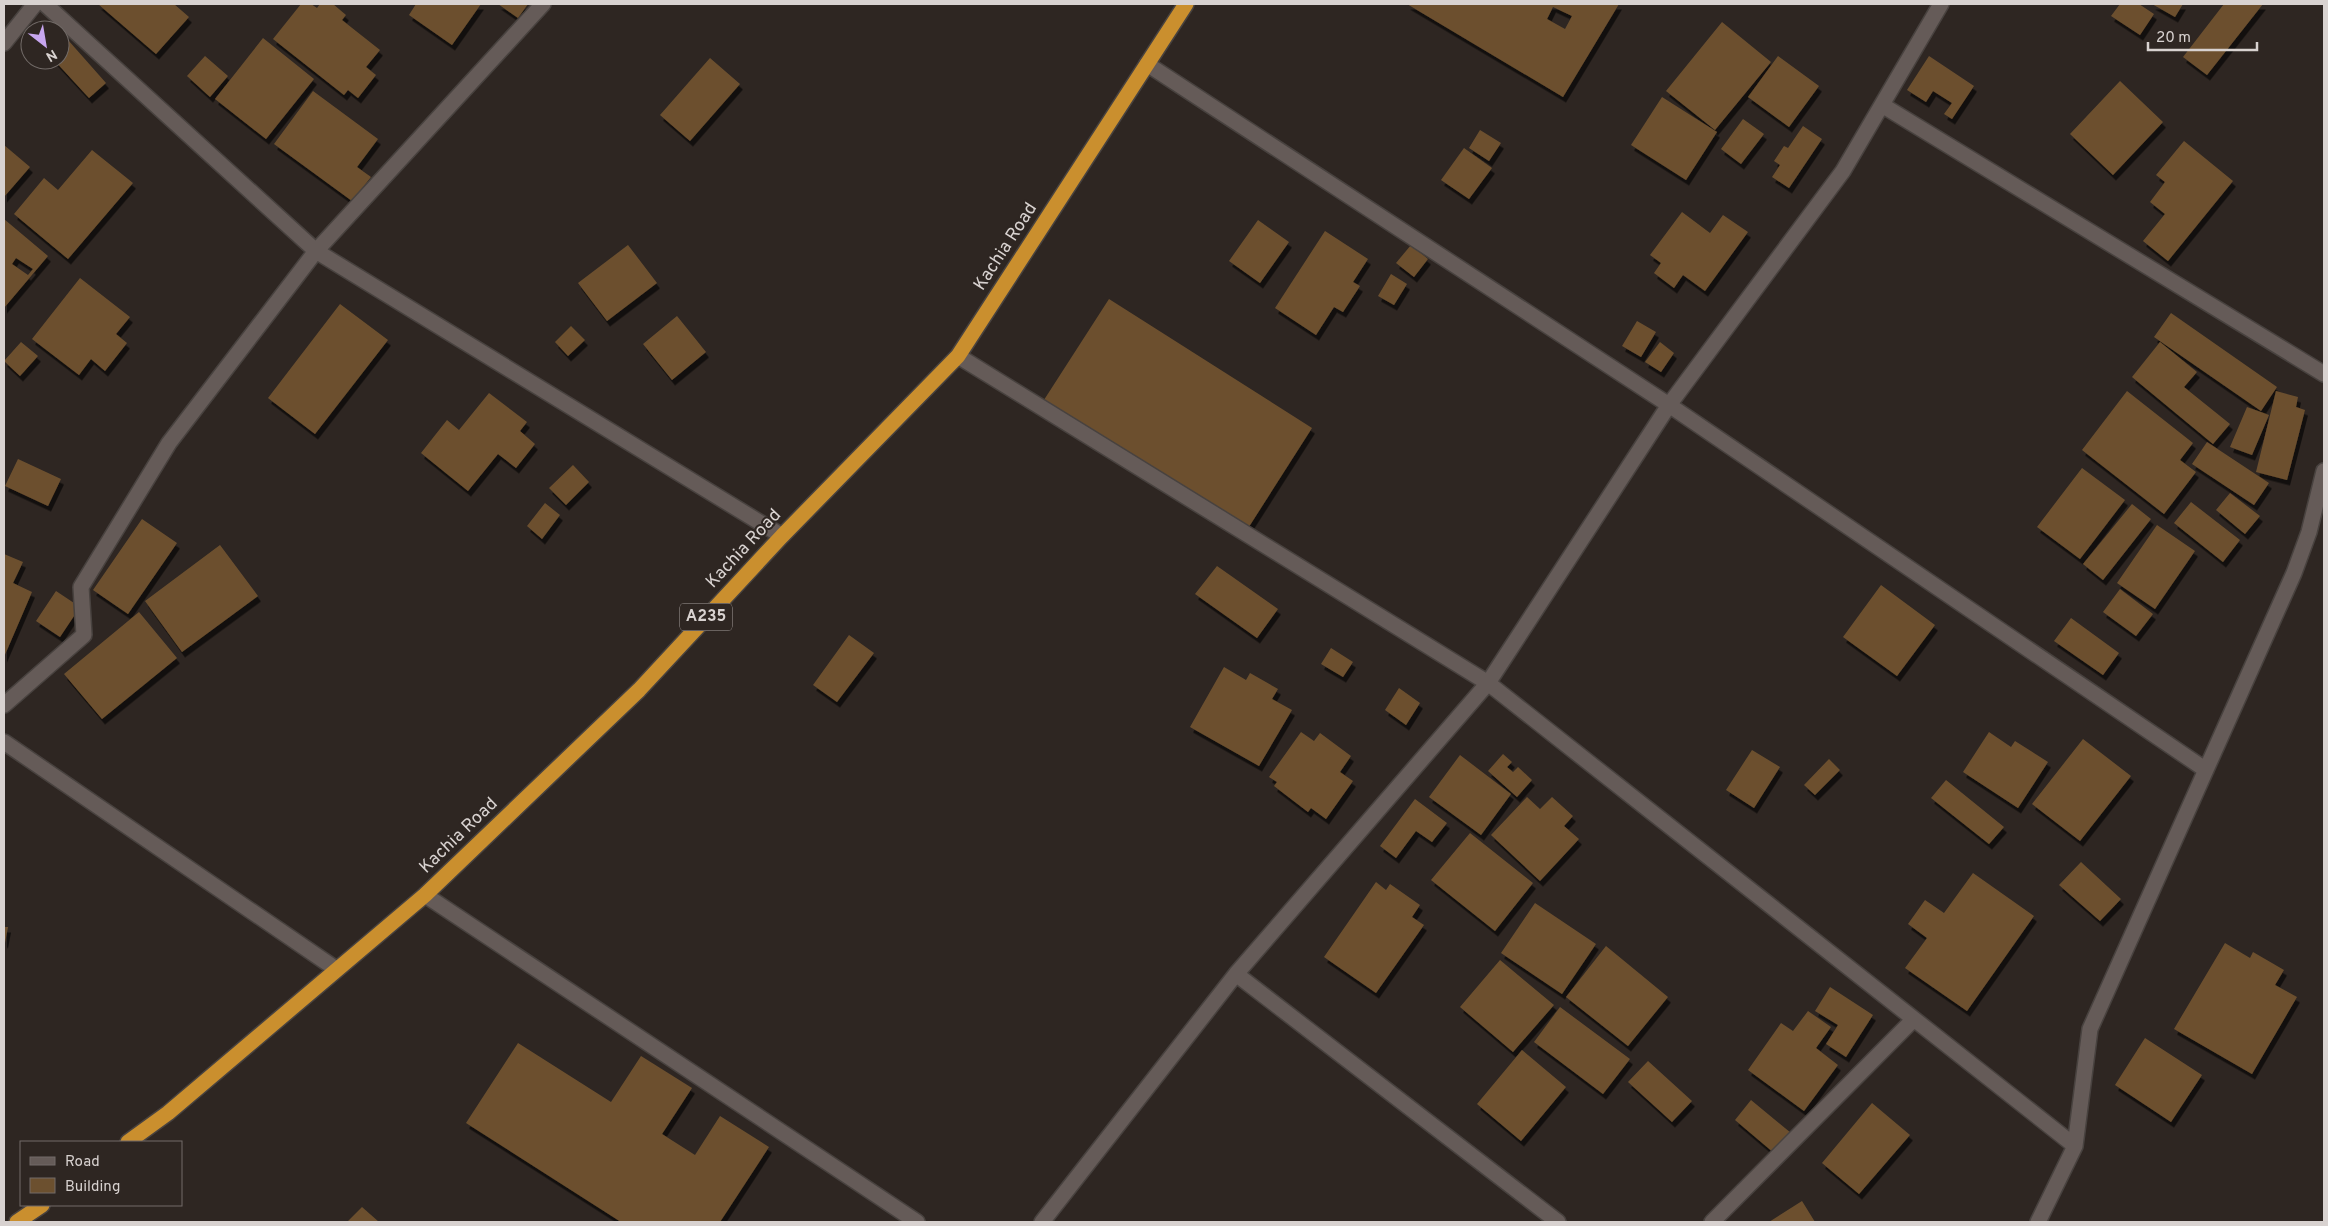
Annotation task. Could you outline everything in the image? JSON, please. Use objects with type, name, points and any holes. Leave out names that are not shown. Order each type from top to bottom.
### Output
[{"type":"highway","name":"Kachia Road","points":[[129,1141],[168,1114],[425,894],[639,690],[782,536],[958,356],[1186,4]]},
{"type":"highway","points":[[17,1222],[41,1206]]},
{"type":"street","points":[[4,43],[35,4]]},
{"type":"street","points":[[46,4],[316,251],[782,536]]},
{"type":"street","points":[[4,705],[84,635],[81,587],[169,443],[316,251],[543,4]]},
{"type":"street","points":[[1042,1222],[1236,974],[1488,683],[1669,406],[1842,171],[1941,4]]},
{"type":"street","points":[[1146,64],[1669,406],[2206,770]]},
{"type":"street","points":[[1882,105],[2324,374]]},
{"type":"street","points":[[958,356],[1488,683],[2075,1146]]},
{"type":"street","points":[[2038,1222],[2075,1146],[2090,1029],[2294,573],[2309,532],[2324,471]]},
{"type":"street","points":[[4,742],[336,969]]},
{"type":"street","points":[[425,894],[917,1222]]},
{"type":"street","points":[[1236,974],[1558,1222]]},
{"type":"street","points":[[1712,1222],[1914,1019]]},
{"type":"building","points":[[98,4],[174,4],[189,17],[156,54]]},
{"type":"building","points":[[301,4],[311,4],[317,8],[320,4],[333,4],[346,15],[342,20],[380,50],[366,67],[376,75],[358,98],[348,90],[344,95],[273,39]]},
{"type":"building","points":[[416,4],[481,4],[452,45],[409,15]]},
{"type":"building","points":[[498,4],[528,4],[518,18]]},
{"type":"building","points":[[1407,4],[1619,4],[1563,97]],"holes":[[[1553,7],[1572,16],[1565,29],[1547,19]]]},
{"type":"building","points":[[2120,4],[2139,4],[2154,14],[2140,35],[2111,16]]},
{"type":"building","points":[[2152,4],[2183,4],[2175,17]]},
{"type":"building","points":[[2224,4],[2263,4],[2207,75],[2183,57]]},
{"type":"building","points":[[1722,22],[1771,62],[1715,130],[1666,91]]},
{"type":"building","points":[[263,38],[314,79],[266,139],[215,99]]},
{"type":"building","points":[[70,42],[106,83],[89,98],[63,70],[70,70]]},
{"type":"building","points":[[205,56],[228,76],[210,97],[187,76]]},
{"type":"building","points":[[1778,56],[1819,86],[1789,127],[1748,97]]},
{"type":"building","points":[[1929,56],[1974,86],[1952,119],[1944,114],[1952,103],[1933,91],[1926,102],[1907,90]]},
{"type":"building","points":[[710,58],[740,84],[690,141],[660,115]]},
{"type":"building","points":[[2120,81],[2163,122],[2113,175],[2070,134]]},
{"type":"building","points":[[313,91],[378,139],[357,167],[371,177],[352,201],[274,144]]},
{"type":"building","points":[[1662,97],[1717,132],[1686,180],[1631,145]]},
{"type":"building","points":[[1743,119],[1764,134],[1741,164],[1721,149]]},
{"type":"building","points":[[1803,126],[1822,139],[1789,188],[1772,177],[1780,165],[1774,161],[1784,146],[1788,148]]},
{"type":"building","points":[[1480,130],[1501,143],[1489,161],[1469,148]]},
{"type":"building","points":[[2184,141],[2233,181],[2168,261],[2143,241],[2165,214],[2150,202],[2165,182],[2156,175]]},
{"type":"building","points":[[4,145],[30,167],[4,197]]},
{"type":"building","points":[[1464,148],[1492,168],[1469,199],[1441,180]]},
{"type":"building","points":[[92,150],[133,183],[68,259],[14,214],[44,178],[58,190]]},
{"type":"building","points":[[1682,212],[1710,233],[1723,215],[1748,232],[1705,291],[1683,275],[1674,288],[1654,273],[1661,263],[1650,255]]},
{"type":"building","points":[[4,219],[48,256],[4,308]],"holes":[[[16,258],[33,269],[28,275],[12,264]]]},
{"type":"building","points":[[1258,220],[1289,242],[1260,283],[1229,261]]},
{"type":"building","points":[[1325,231],[1368,259],[1353,282],[1360,286],[1343,312],[1334,307],[1316,335],[1275,308]]},
{"type":"building","points":[[628,245],[657,283],[607,321],[578,283]]},
{"type":"building","points":[[1411,245],[1428,259],[1414,277],[1396,263]]},
{"type":"building","points":[[1391,274],[1407,284],[1394,305],[1378,296]]},
{"type":"building","points":[[80,278],[130,317],[116,334],[127,343],[105,371],[91,359],[79,375],[32,339]]},
{"type":"building","points":[[1109,299],[1312,428],[1245,533],[1042,403]]},
{"type":"building","points":[[340,304],[388,340],[315,434],[268,398]]},
{"type":"building","points":[[2171,313],[2277,387],[2261,411],[2154,337]]},
{"type":"building","points":[[677,316],[706,352],[672,380],[643,344]]},
{"type":"building","points":[[1637,321],[1656,332],[1641,357],[1622,346]]},
{"type":"building","points":[[571,326],[585,340],[568,356],[555,342]]},
{"type":"building","points":[[21,342],[38,356],[20,376],[4,361]]},
{"type":"building","points":[[1660,342],[1674,353],[1661,372],[1645,362]]},
{"type":"building","points":[[2160,342],[2197,372],[2184,387],[2230,424],[2213,444],[2132,377]]},
{"type":"building","points":[[2127,391],[2193,443],[2180,460],[2196,472],[2164,514],[2082,450]]},
{"type":"building","points":[[2276,391],[2298,397],[2296,407],[2305,410],[2287,480],[2256,472]]},
{"type":"building","points":[[489,393],[527,422],[520,431],[535,444],[516,468],[498,454],[468,491],[421,453],[447,420],[459,430]]},
{"type":"building","points":[[2247,407],[2269,415],[2252,455],[2230,447]]},
{"type":"building","points":[[2207,442],[2269,483],[2254,505],[2192,464]]},
{"type":"building","points":[[18,459],[61,479],[48,506],[5,486]]},
{"type":"building","points":[[573,465],[589,482],[566,505],[549,488]]},
{"type":"building","points":[[2082,468],[2125,500],[2080,559],[2037,527]]},
{"type":"building","points":[[2230,493],[2260,516],[2245,534],[2216,510]]},
{"type":"building","points":[[2191,502],[2240,540],[2223,562],[2174,523]]},
{"type":"building","points":[[545,503],[560,515],[542,539],[527,526]]},
{"type":"building","points":[[2132,504],[2151,519],[2103,580],[2083,564]]},
{"type":"building","points":[[142,519],[177,543],[128,614],[93,590]]},
{"type":"building","points":[[2157,525],[2195,551],[2155,609],[2117,583]]},
{"type":"building","points":[[220,545],[258,596],[182,652],[145,601]]},
{"type":"building","points":[[4,554],[23,562],[13,583],[32,592],[4,657]]},
{"type":"building","points":[[1217,566],[1278,609],[1257,638],[1195,594]]},
{"type":"building","points":[[1881,585],[1935,625],[1897,676],[1843,637]]},
{"type":"building","points":[[2120,589],[2153,614],[2136,636],[2103,612]]},
{"type":"building","points":[[56,591],[80,607],[60,637],[36,621]]},
{"type":"building","points":[[139,612],[177,658],[102,719],[64,674]]},
{"type":"building","points":[[2071,618],[2119,653],[2103,675],[2054,641]]},
{"type":"building","points":[[849,635],[874,653],[837,702],[813,685]]},
{"type":"building","points":[[1331,648],[1353,662],[1343,677],[1321,664]]},
{"type":"building","points":[[1224,667],[1246,680],[1250,673],[1278,689],[1272,699],[1292,710],[1259,766],[1190,727]]},
{"type":"building","points":[[1399,688],[1420,703],[1406,725],[1385,710]]},
{"type":"building","points":[[1301,732],[1314,741],[1320,733],[1351,756],[1340,772],[1353,781],[1326,819],[1311,808],[1308,812],[1274,786],[1277,782],[1269,777]]},
{"type":"building","points":[[1989,732],[2011,747],[2015,741],[2048,762],[2018,808],[1963,772]]},
{"type":"building","points":[[2083,739],[2131,776],[2080,841],[2032,804]]},
{"type":"building","points":[[1752,750],[1780,767],[1754,808],[1726,790]]},
{"type":"building","points":[[1503,754],[1512,762],[1507,767],[1513,772],[1518,767],[1532,780],[1517,797],[1488,771]]},
{"type":"building","points":[[1460,755],[1511,794],[1481,835],[1429,797]]},
{"type":"building","points":[[1829,759],[1840,770],[1815,795],[1804,785]]},
{"type":"building","points":[[1946,780],[2004,827],[1989,844],[1931,798]]},
{"type":"building","points":[[1527,797],[1540,809],[1552,797],[1573,816],[1564,826],[1579,839],[1540,881],[1491,835]]},
{"type":"building","points":[[1415,799],[1447,823],[1432,842],[1416,831],[1396,858],[1380,846]]},
{"type":"building","points":[[1470,833],[1533,883],[1495,931],[1431,880]]},
{"type":"building","points":[[2081,862],[2121,899],[2100,921],[2059,885]]},
{"type":"building","points":[[1973,873],[2034,916],[1967,1011],[1905,968],[1927,938],[1908,924],[1925,900],[1944,913]]},
{"type":"building","points":[[1376,882],[1386,890],[1390,884],[1420,905],[1412,917],[1424,925],[1376,993],[1324,957]]},
{"type":"building","points":[[1535,903],[1596,944],[1562,994],[1501,953]]},
{"type":"building","points":[[4,927],[8,927],[5,943],[4,942]]},
{"type":"building","points":[[2225,943],[2250,958],[2253,952],[2284,970],[2275,985],[2297,997],[2252,1074],[2174,1029]]},
{"type":"building","points":[[1606,946],[1668,997],[1628,1046],[1566,997]]},
{"type":"building","points":[[1500,960],[1554,1005],[1513,1052],[1460,1007]]},
{"type":"building","points":[[1830,987],[1873,1015],[1846,1057],[1826,1044],[1838,1025],[1815,1011]]},
{"type":"building","points":[[1560,1007],[1630,1059],[1603,1094],[1534,1042]]},
{"type":"building","points":[[1808,1011],[1831,1027],[1816,1048],[1838,1065],[1804,1111],[1748,1070],[1781,1023],[1793,1031]]},
{"type":"building","points":[[2145,1038],[2202,1075],[2171,1122],[2115,1085]]},
{"type":"building","points":[[518,1043],[611,1102],[641,1056],[692,1088],[662,1134],[695,1155],[720,1116],[769,1147],[720,1222],[621,1222],[466,1123]]},
{"type":"building","points":[[1522,1050],[1566,1087],[1521,1141],[1477,1104]]},
{"type":"building","points":[[1648,1061],[1692,1101],[1672,1122],[1628,1082]]},
{"type":"building","points":[[1751,1100],[1791,1133],[1774,1153],[1735,1120]]},
{"type":"building","points":[[1872,1103],[1910,1135],[1859,1194],[1822,1163]]},
{"type":"building","points":[[1802,1201],[1815,1222],[1769,1222]]},
{"type":"building","points":[[362,1207],[379,1222],[347,1222]]}]
